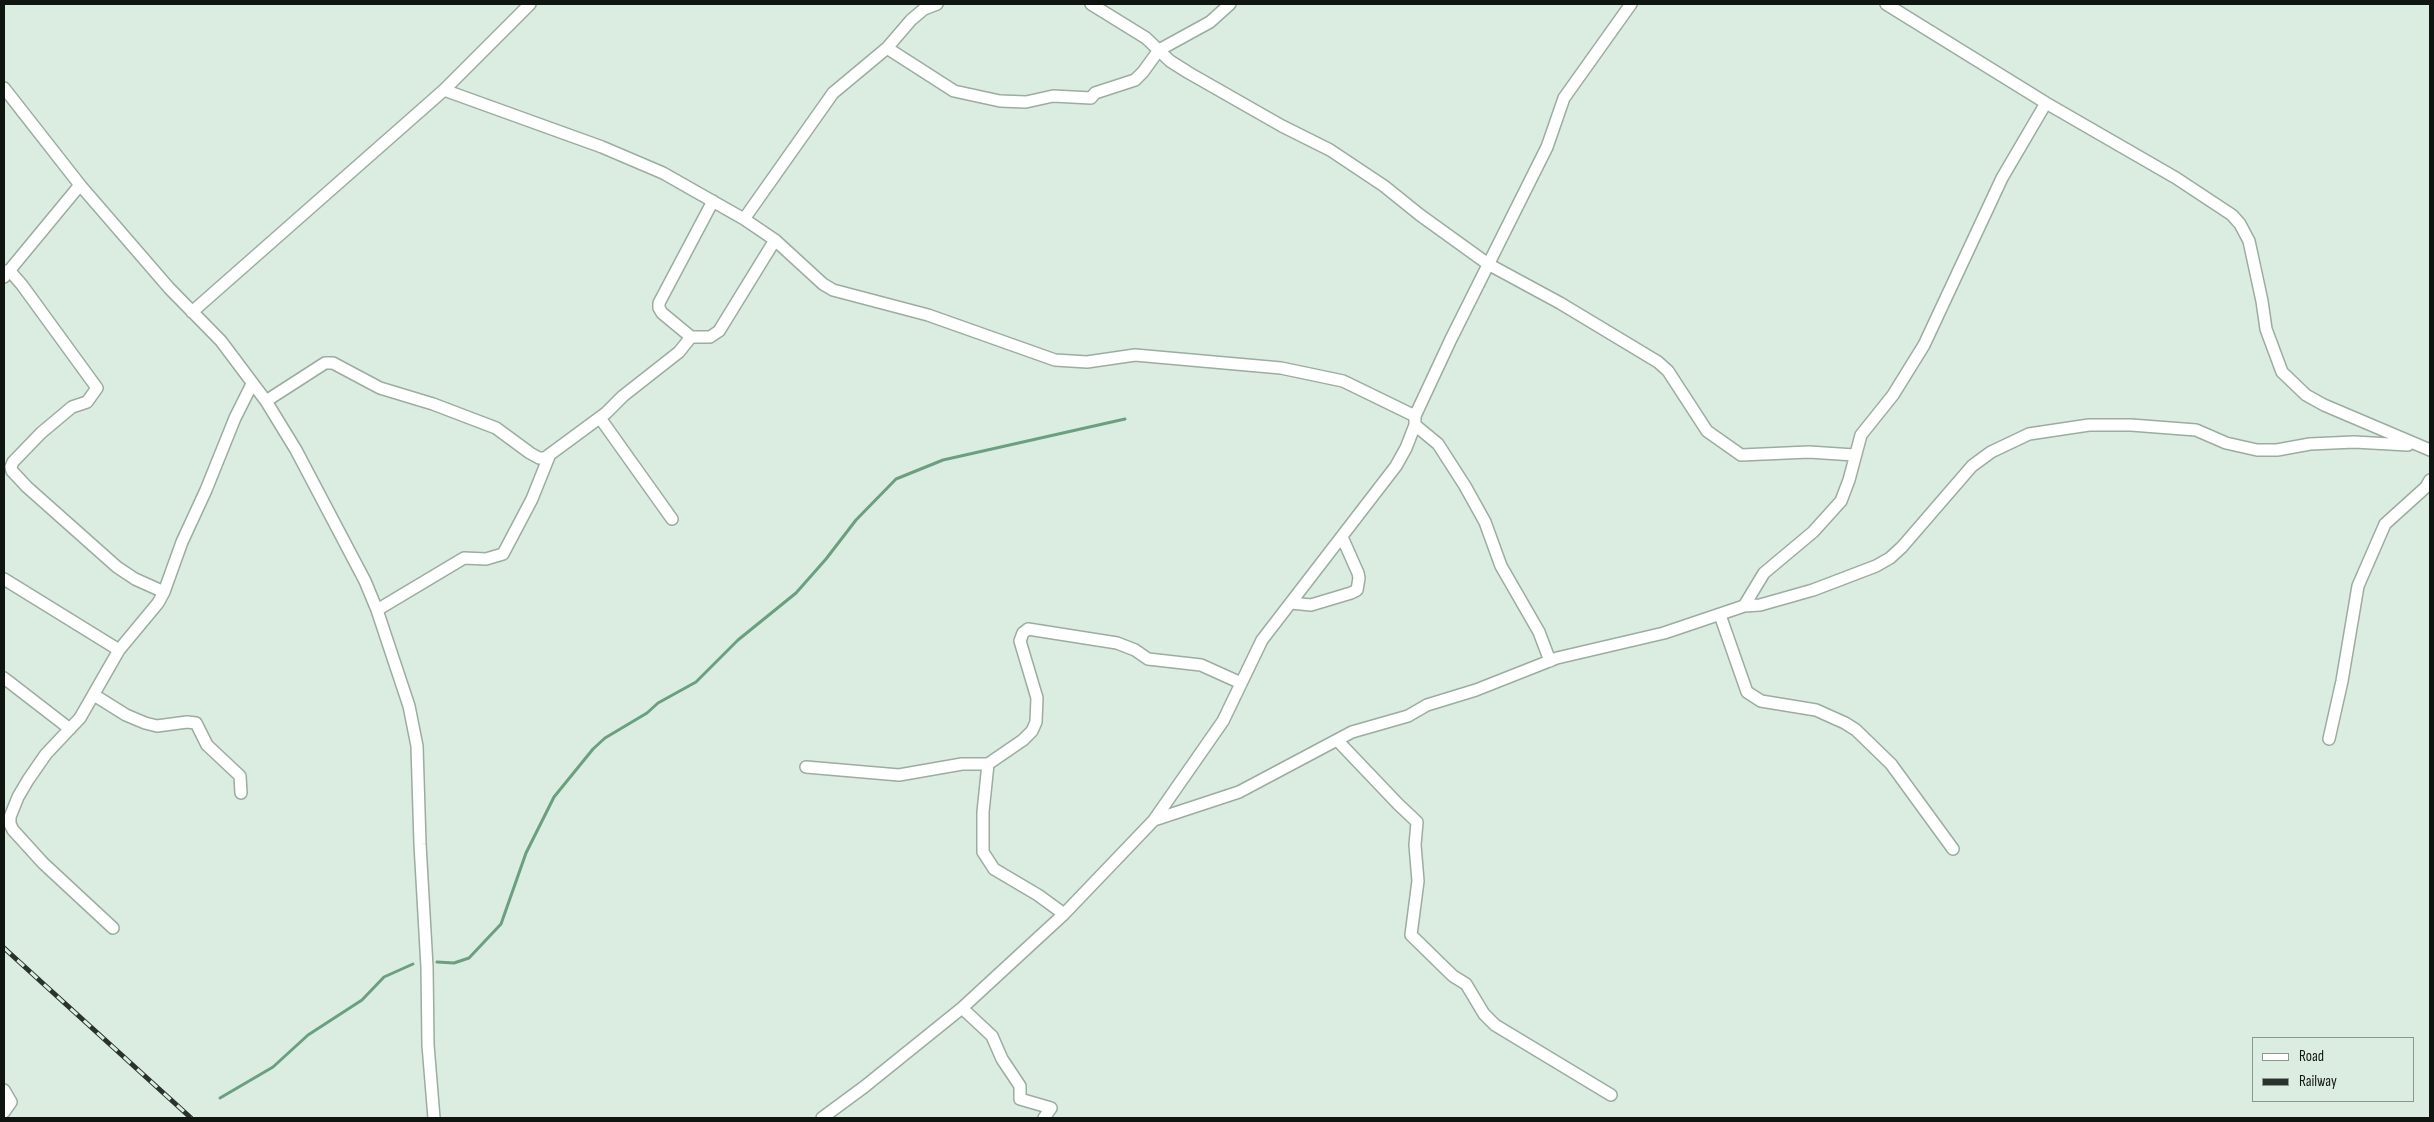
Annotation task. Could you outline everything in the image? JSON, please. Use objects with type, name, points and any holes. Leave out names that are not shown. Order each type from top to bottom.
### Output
[{"type":"street","points":[[192,312],[444,90],[530,4]]},
{"type":"street","points":[[744,219],[833,94],[887,48],[911,20],[924,9],[937,4]]},
{"type":"street","points":[[1091,4],[1146,38],[1170,61],[1189,73],[1282,126],[1330,150],[1384,186],[1420,215],[1488,264],[1560,302],[1658,362],[1668,371],[1707,431],[1741,455],[1808,452],[1854,455]]},
{"type":"street","points":[[887,48],[954,91],[1000,101],[1026,102],[1053,96],[1091,98],[1095,93],[1134,80],[1144,72],[1159,50],[1210,22],[1230,4]]},
{"type":"street","points":[[822,1118],[962,1008],[1064,914],[1154,820],[1223,721],[1262,640],[1396,466],[1488,264],[1547,147],[1564,98],[1631,4]]},
{"type":"street","points":[[1886,4],[2046,102],[2176,178],[2232,215],[2240,224],[2249,241],[2266,329],[2282,372],[2306,395],[2415,445],[2430,450]]},
{"type":"street","points":[[4,88],[80,185],[168,288],[221,341],[266,401],[296,450],[365,581],[378,610],[411,714],[417,746],[427,967],[428,1045],[434,1118]]},
{"type":"street","points":[[444,90],[602,147],[663,173],[744,219],[775,240],[823,284],[833,290],[928,315],[1055,360],[1087,362],[1136,355],[1281,368],[1343,381],[1415,421],[1438,444],[1485,522],[1502,566],[1539,632],[1550,661]]},
{"type":"street","points":[[1744,606],[1764,573],[1813,532],[1841,501],[1850,480],[1854,455],[1866,426],[1894,395],[1924,344],[2002,178],[2046,102]]},
{"type":"street","points":[[80,185],[7,274],[22,285],[97,388],[87,402],[72,407],[13,462],[12,471],[27,487],[117,567],[135,579],[164,592]]},
{"type":"street","points":[[713,201],[659,303],[662,313],[691,337],[710,337],[719,331],[775,240]]},
{"type":"street","points":[[266,401],[325,363],[334,363],[380,388],[433,404],[496,428],[539,458],[545,458],[600,418],[679,352],[691,337]]},
{"type":"street","points":[[113,928],[43,862],[10,824],[18,797],[28,780],[46,754],[70,729],[94,695],[119,650],[158,603],[235,418],[252,384]]},
{"type":"street","points":[[600,418],[672,520]]},
{"type":"street","points":[[1154,820],[1239,792],[1352,732],[1408,716],[1427,705],[1476,690],[1550,661],[1664,633],[1744,606],[1778,600],[1813,590],[1876,566],[1890,558],[1902,547],[1972,466],[1991,452],[2029,434],[2089,426],[2131,426],[2196,430],[2226,443],[2257,450],[2345,442],[2415,445]]},
{"type":"street","points":[[378,610],[464,558],[486,559],[503,554],[532,499],[550,454]]},
{"type":"street","points":[[2329,738],[2342,681],[2354,601],[2360,579],[2385,524],[2426,487],[2430,480]]},
{"type":"street","points":[[1291,603],[1312,604],[1357,590],[1358,573],[1342,537]]},
{"type":"street","points":[[4,579],[119,650]]},
{"type":"street","points":[[1720,615],[1747,692],[1760,701],[1816,710],[1856,730],[1892,764],[1953,849]]},
{"type":"street","points":[[806,767],[899,775],[962,764],[988,764],[1023,740],[1032,732],[1036,722],[1037,698],[1021,650],[1020,640],[1023,633],[1028,629],[1117,644],[1135,650],[1148,659],[1201,665],[1241,683]]},
{"type":"street","points":[[4,678],[70,729]]},
{"type":"street","points":[[94,695],[126,715],[145,723],[157,726],[187,722],[196,723],[208,745],[240,776],[241,793]]},
{"type":"street","points":[[1337,740],[1417,822],[1415,845],[1418,881],[1411,935],[1453,976],[1466,984],[1484,1014],[1495,1025],[1611,1096]]},
{"type":"street","points":[[988,764],[983,812],[983,852],[994,869],[1038,895],[1064,914]]},
{"type":"street","points":[[962,1008],[992,1036],[1002,1059],[1020,1086],[1020,1099],[1051,1108],[1051,1111],[1044,1118]]},
{"type":"street","points":[[4,1090],[11,1102],[4,1112]]},
{"type":"waterway","points":[[437,962],[454,963],[469,958],[501,924],[526,853],[554,797],[593,749],[605,738],[647,713],[658,703],[696,682],[738,640],[796,593],[826,559],[856,520],[896,479],[943,460],[1125,419]]},
{"type":"waterway","points":[[220,1098],[273,1067],[308,1035],[362,1000],[384,977],[413,964]]},
{"type":"railway","points":[[4,948],[191,1118]]}]
